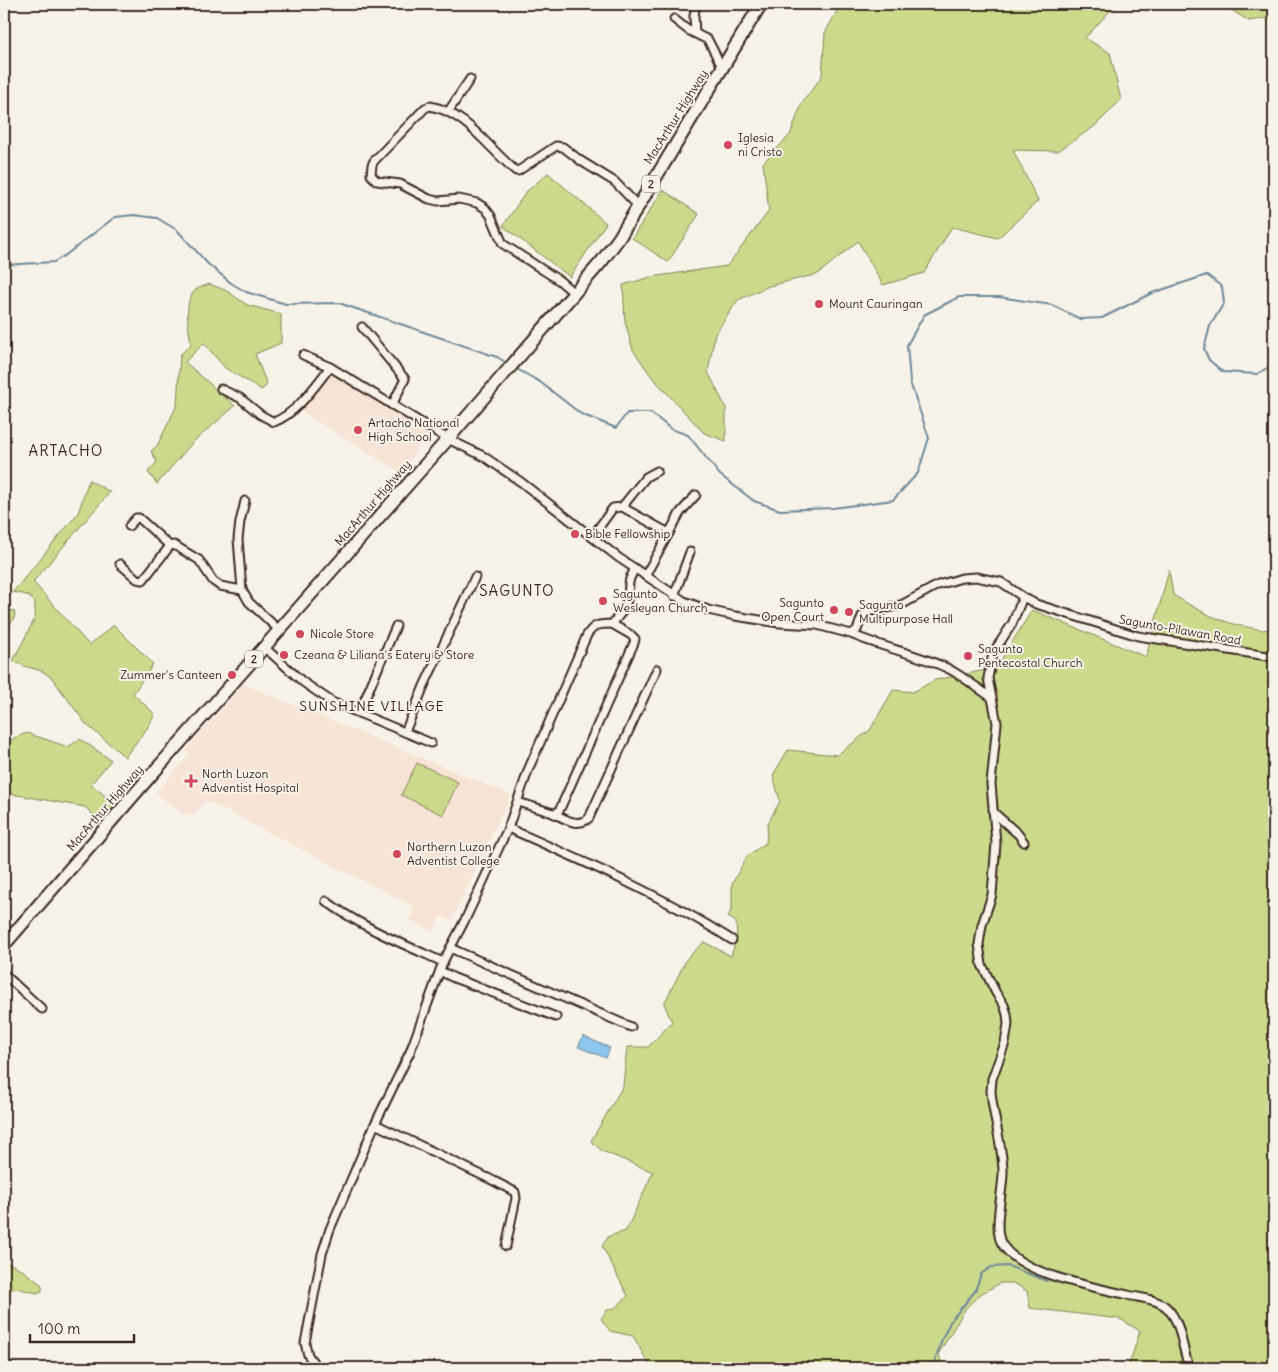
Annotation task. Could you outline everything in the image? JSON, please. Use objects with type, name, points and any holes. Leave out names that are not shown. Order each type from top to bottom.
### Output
[{"type":"highway","name":"MacArthur Highway","points":[[4,945],[602,261],[619,238],[637,205],[760,4]]},
{"type":"street","points":[[695,33],[694,16],[696,4]]},
{"type":"street","points":[[674,19],[705,38],[711,44],[722,68]]},
{"type":"street","points":[[448,112],[470,78]]},
{"type":"street","points":[[574,293],[560,281],[503,244],[491,216],[485,208],[477,203],[459,199],[438,201],[429,199],[400,184],[381,183],[374,179],[371,171],[374,161],[430,106],[448,112],[464,121],[516,171],[556,146],[563,147],[581,161],[615,182],[637,205]]},
{"type":"street","points":[[362,327],[405,379],[392,404]]},
{"type":"street","points":[[303,355],[330,367],[448,439],[483,456],[521,482],[634,569],[674,596],[695,606],[735,616],[779,623],[817,625],[851,634],[949,670],[991,697]]},
{"type":"street","points":[[221,389],[240,398],[261,415],[274,422],[281,419],[303,400],[330,367]]},
{"type":"street","points":[[622,507],[646,477],[657,471]]},
{"type":"street","points":[[645,576],[680,513],[696,495]]},
{"type":"street","points":[[245,501],[238,540],[242,590],[249,602],[279,630]]},
{"type":"street","points":[[592,537],[613,508],[622,507],[669,533]]},
{"type":"street","points":[[129,526],[136,518],[139,518],[170,546],[174,545],[181,548],[199,560],[213,581],[220,586],[242,590]]},
{"type":"street","points":[[120,564],[138,579],[143,580],[170,546]]},
{"type":"street","points":[[674,596],[690,552]]},
{"type":"street","points":[[612,624],[627,602],[628,579],[634,569]]},
{"type":"street","points":[[405,732],[424,686],[475,577]]},
{"type":"street","name":"Sagunto-Pilawan Road","points":[[851,634],[856,632],[862,616],[867,612],[901,605],[938,585],[962,578],[976,577],[1001,582],[1023,597],[1052,610],[1132,635],[1274,657]]},
{"type":"street","points":[[1023,597],[1012,624],[991,657],[988,678],[997,723],[990,784],[996,843],[992,895],[978,944],[982,965],[1004,1005],[1008,1024],[1005,1043],[992,1079],[991,1091],[1003,1169],[998,1226],[1000,1239],[1011,1255],[1048,1275],[1144,1299],[1166,1307],[1178,1328],[1190,1368]]},
{"type":"street","points":[[317,1368],[308,1355],[305,1342],[322,1254],[330,1229],[350,1179],[410,1052],[443,962],[508,828],[528,768],[587,635],[598,624],[612,624],[631,635],[634,643],[560,810],[557,813],[553,813]]},
{"type":"street","points":[[359,713],[396,626]]},
{"type":"street","points":[[264,647],[303,682],[326,699],[431,744]]},
{"type":"street","points":[[518,802],[553,813],[574,823],[580,823],[589,818],[657,669]]},
{"type":"street","points":[[993,812],[1018,834],[1024,842]]},
{"type":"street","points":[[508,828],[664,901],[732,940]]},
{"type":"street","points":[[326,901],[339,911],[385,936],[443,962]]},
{"type":"street","points":[[450,948],[631,1026]]},
{"type":"street","points":[[440,970],[454,978],[556,1017]]},
{"type":"street","points":[[4,974],[42,1009]]},
{"type":"street","points":[[375,1124],[515,1192],[516,1198],[506,1246]]},
{"type":"shaded area","points":[[333,372],[430,430],[402,473],[299,410],[327,373]]},
{"type":"shaded area","name":"Northern Luzon Adventist College","points":[[243,684],[511,795],[451,921],[440,916],[433,932],[409,920],[415,907],[205,800],[194,814],[183,814],[156,793],[190,754],[185,751]]},
{"type":"green space","points":[[841,4],[1124,4],[1113,8],[1085,38],[1110,53],[1121,100],[1095,126],[1058,151],[1013,150],[1038,201],[998,238],[952,227],[924,273],[883,285],[858,241],[818,274],[769,286],[738,300],[715,334],[708,372],[726,408],[726,441],[704,433],[652,377],[633,350],[625,322],[623,285],[651,277],[727,266],[769,211],[763,163],[790,135],[802,103],[822,76],[825,33]]},
{"type":"green space","points":[[1222,4],[1274,4],[1274,17],[1249,21]]},
{"type":"green space","points":[[548,173],[606,223],[570,277],[503,226],[526,192]]},
{"type":"green space","points":[[663,190],[699,214],[668,262],[632,238]]},
{"type":"green space","points":[[209,284],[227,291],[247,305],[281,314],[281,343],[255,354],[267,385],[262,390],[225,368],[204,343],[185,362],[235,406],[192,443],[157,484],[148,472],[157,462],[151,451],[157,446],[177,405],[180,355],[191,344],[188,322],[189,300],[197,289]]},
{"type":"green space","points":[[89,480],[110,492],[33,582],[89,645],[114,625],[153,664],[133,694],[155,714],[148,727],[125,757],[86,724],[52,678],[42,671],[13,661],[35,618],[35,602],[27,595],[13,592],[78,513]]},
{"type":"green space","points":[[1169,570],[1173,595],[1192,606],[1220,620],[1241,626],[1263,630],[1274,627],[1274,1368],[1128,1368],[1140,1331],[1120,1319],[1030,1308],[1027,1291],[1013,1283],[1000,1283],[979,1295],[966,1308],[939,1353],[942,1368],[651,1368],[633,1336],[610,1331],[601,1319],[607,1310],[615,1308],[628,1296],[602,1246],[609,1236],[626,1231],[653,1172],[602,1151],[591,1141],[623,1086],[627,1047],[648,1047],[672,1022],[664,1004],[687,958],[704,942],[731,956],[737,938],[736,922],[728,917],[732,908],[732,884],[747,856],[766,843],[768,823],[780,801],[773,775],[788,750],[837,755],[870,730],[893,690],[913,692],[935,680],[996,668],[1032,610],[1146,657]]},
{"type":"green space","points":[[4,610],[14,611],[15,616],[4,635]]},
{"type":"green space","points":[[27,733],[68,747],[80,739],[111,760],[91,784],[116,805],[101,822],[85,807],[6,793],[4,797],[4,747],[14,738]]},
{"type":"green space","points":[[417,763],[458,782],[443,815],[401,795]]},
{"type":"green space","points":[[4,1261],[21,1269],[42,1285],[42,1291],[37,1293],[16,1288],[4,1292]]},
{"type":"water","points":[[583,1036],[610,1048],[606,1058],[578,1047]]},
{"type":"waterway","points":[[4,265],[54,262],[115,217],[134,215],[157,218],[177,230],[208,264],[231,283],[246,292],[286,304],[339,303],[497,357],[507,363]]},
{"type":"waterway","points":[[515,368],[540,382],[581,414],[616,428],[627,413],[651,413],[671,429],[688,435],[720,475],[754,501],[780,510],[833,508],[893,500],[918,473],[929,438],[910,382],[907,345],[924,315],[959,297],[999,297],[1052,305],[1080,319],[1102,318],[1152,293],[1207,275],[1222,287],[1224,303],[1210,326],[1204,349],[1209,360],[1223,372],[1257,374],[1274,364]]},
{"type":"waterway","points":[[933,1368],[942,1339],[950,1322],[975,1291],[981,1274],[991,1267],[1008,1266],[1047,1281]]},
{"type":"place","name":"Iglesia ni Cristo","points":[[728,145]]},
{"type":"place","name":"Mount Cauringan","points":[[819,304]]},
{"type":"place","name":"Artacho National High School","points":[[358,430]]},
{"type":"place","name":"Bible Fellowship","points":[[575,534]]},
{"type":"place","name":"Sagunto Wesleyan Church","points":[[603,601]]},
{"type":"place","name":"Sagunto Open Court","points":[[834,610]]},
{"type":"place","name":"Sagunto Multipurpose Hall","points":[[849,612]]},
{"type":"place","name":"Nicole Store","points":[[300,634]]},
{"type":"place","name":"Czeana & Liliana's Eatery & Store","points":[[284,655]]},
{"type":"place","name":"Sagunto Pentecostal Church","points":[[968,656]]},
{"type":"place","name":"Zummer's Canteen","points":[[232,675]]},
{"type":"place","name":"North Luzon Adventist Hospital","points":[[191,781]]},
{"type":"place","name":"Northern Luzon Adventist College","points":[[397,854]]},
{"type":"district","name":"ARTACHO","points":[[66,451]]},
{"type":"district","name":"SAGUNTO","points":[[517,591]]},
{"type":"district","name":"SUNSHINE VILLAGE","points":[[372,706]]}]
